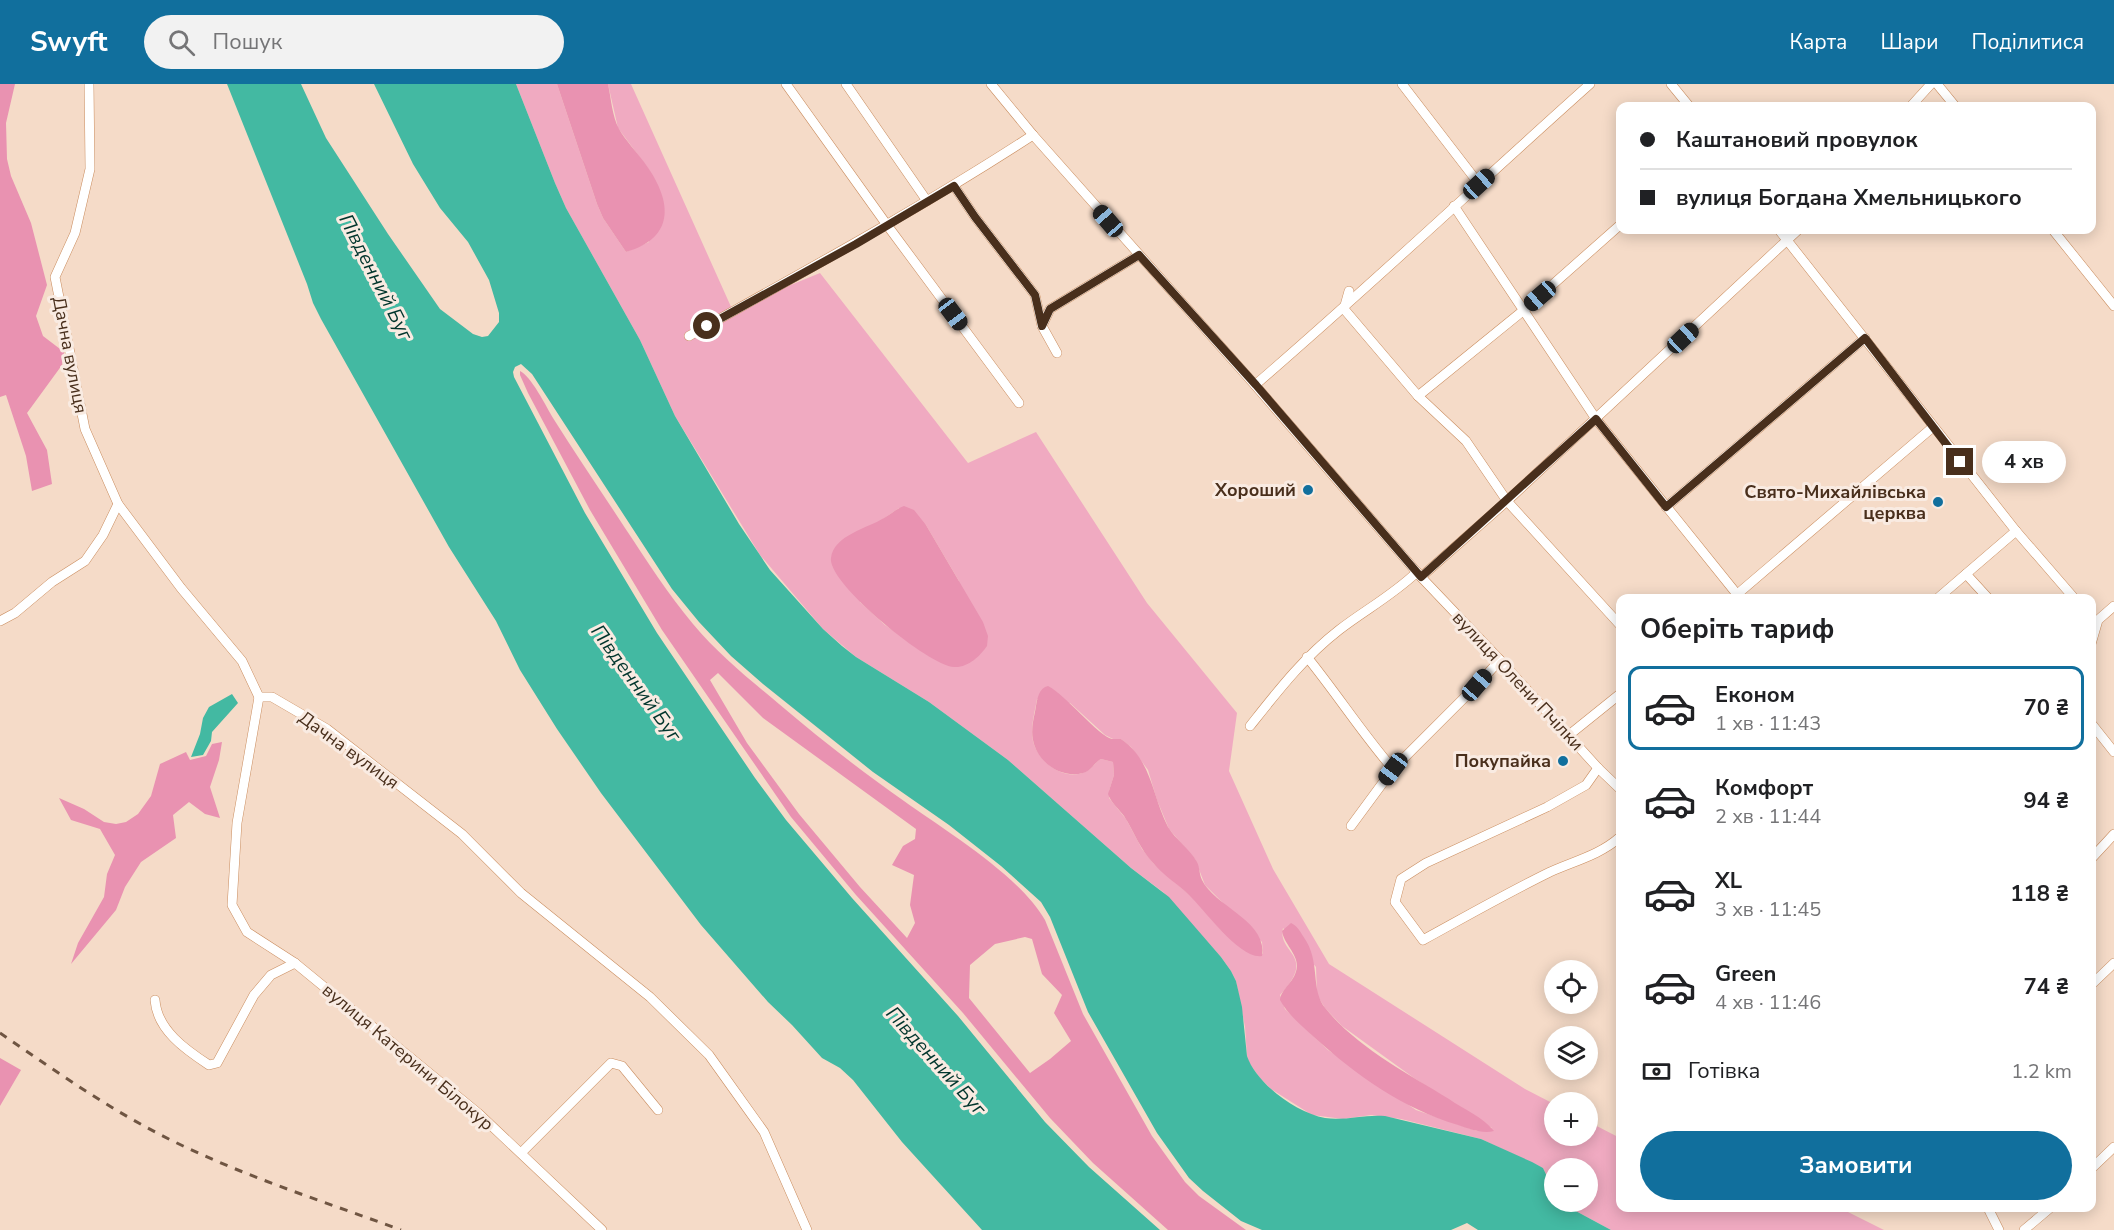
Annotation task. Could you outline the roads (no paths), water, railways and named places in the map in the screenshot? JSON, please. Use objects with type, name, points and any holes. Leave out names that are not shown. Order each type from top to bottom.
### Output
[{"type":"street","name":"Дачна вулиця","points":[[89,84],[90,169],[75,233],[55,277],[85,429],[118,504],[181,588],[242,661],[259,697],[272,697],[336,736],[462,834],[521,893],[650,997],[709,1055],[764,1132],[807,1230]]},
{"type":"street","points":[[786,84],[1019,403]]},
{"type":"street","points":[[846,84],[927,201]]},
{"type":"street","name":"вулиця Олени Пчілки","points":[[991,84],[1033,135],[1256,385],[1419,574],[1616,785]]},
{"type":"street","points":[[1402,84],[1479,184]]},
{"type":"street","points":[[1256,385],[1344,309],[1590,84]]},
{"type":"street","points":[[1671,84],[1686,102]]},
{"type":"street","points":[[1915,102],[1931,84]]},
{"type":"street","points":[[1937,84],[1952,102]]},
{"type":"street","points":[[689,336],[954,186],[1033,135]]},
{"type":"street","points":[[954,186],[1035,295],[1042,326],[1057,353]]},
{"type":"street","points":[[1454,206],[1596,419],[1734,594]]},
{"type":"street","points":[[1418,396],[1524,310],[1616,229]]},
{"type":"street","points":[[1782,234],[2016,531],[2071,594]]},
{"type":"street","points":[[1250,726],[1307,657],[1339,630],[1419,574],[1507,501],[1794,234]]},
{"type":"street","points":[[2056,234],[2114,306]]},
{"type":"street","points":[[1042,326],[1050,309],[1139,255]]},
{"type":"street","points":[[1344,309],[1349,291]]},
{"type":"street","points":[[1344,309],[1418,396],[1466,441],[1507,501],[1616,621]]},
{"type":"street","points":[[1666,507],[1865,338]]},
{"type":"street","points":[[1739,594],[1933,427]]},
{"type":"street","points":[[0,621],[15,613],[52,582],[85,561],[103,535],[118,504]]},
{"type":"street","points":[[1943,594],[2016,531]]},
{"type":"street","points":[[1966,574],[1984,594]]},
{"type":"street","points":[[2096,616],[2114,606]]},
{"type":"street","points":[[1307,657],[1371,744],[1393,769]]},
{"type":"street","points":[[1350,826],[1393,769],[1500,660]]},
{"type":"street","name":"вулиця Катерини Білокур","points":[[259,697],[237,823],[232,905],[247,932],[295,963],[478,1113],[602,1230]]},
{"type":"street","points":[[1569,735],[1616,697]]},
{"type":"street","points":[[2096,729],[2114,752]]},
{"type":"street","points":[[1598,768],[1586,785],[1557,802],[1426,863],[1401,879],[1395,902],[1423,939],[1549,872],[1608,849],[1616,841]]},
{"type":"street","points":[[2096,854],[2114,834]]},
{"type":"street","points":[[154,1000],[155,1013],[165,1029],[209,1065],[217,1063],[254,995],[271,975],[295,963]]},
{"type":"street","points":[[2096,980],[2114,963]]},
{"type":"street","points":[[520,1153],[611,1063],[622,1066],[658,1110]]},
{"type":"street","points":[[2096,1164],[2114,1147]]},
{"type":"street","points":[[1990,1212],[1999,1230]]},
{"type":"street","points":[[2024,1230],[2045,1212]]},
{"type":"water","name":"Південний Буг","points":[[227,84],[301,84],[326,138],[440,309],[473,334],[482,337],[488,336],[499,322],[499,313],[489,280],[468,242],[440,208],[413,164],[374,84],[516,84],[566,208],[640,340],[675,416],[739,524],[770,570],[823,629],[856,657],[929,702],[1008,760],[1131,868],[1169,897],[1231,971],[1236,981],[1242,1007],[1247,1056],[1259,1076],[1278,1095],[1302,1110],[1325,1118],[1385,1116],[1481,1139],[1543,1168],[1544,1212],[1578,1212],[1611,1230],[1478,1230],[1467,1223],[1451,1230],[1262,1230],[1241,1221],[1189,1178],[1157,1133],[1088,1012],[1050,917],[1041,902],[1001,866],[949,825],[873,772],[731,656],[672,589],[532,374],[521,364],[515,367],[514,377],[585,513],[657,633],[786,820],[852,898],[958,1016],[1045,1122],[1089,1167],[1160,1230],[982,1230],[902,1142],[853,1080],[840,1068],[822,1058],[768,1002],[701,925],[601,793],[520,670],[496,621],[449,547],[321,319]]},
{"type":"water","points":[[232,694],[238,703],[212,732],[211,741],[203,755],[191,757],[200,734],[203,718],[209,707]]},
{"type":"railway","points":[[0,1033],[78,1086],[159,1134],[218,1162],[278,1186],[401,1230]]},
{"type":"place","name":"Хороший","points":[[1308,490]]},
{"type":"place","name":"Свято-Михайлівська церква","points":[[1938,502]]},
{"type":"place","name":"Покупайка","points":[[1563,761]]}]
